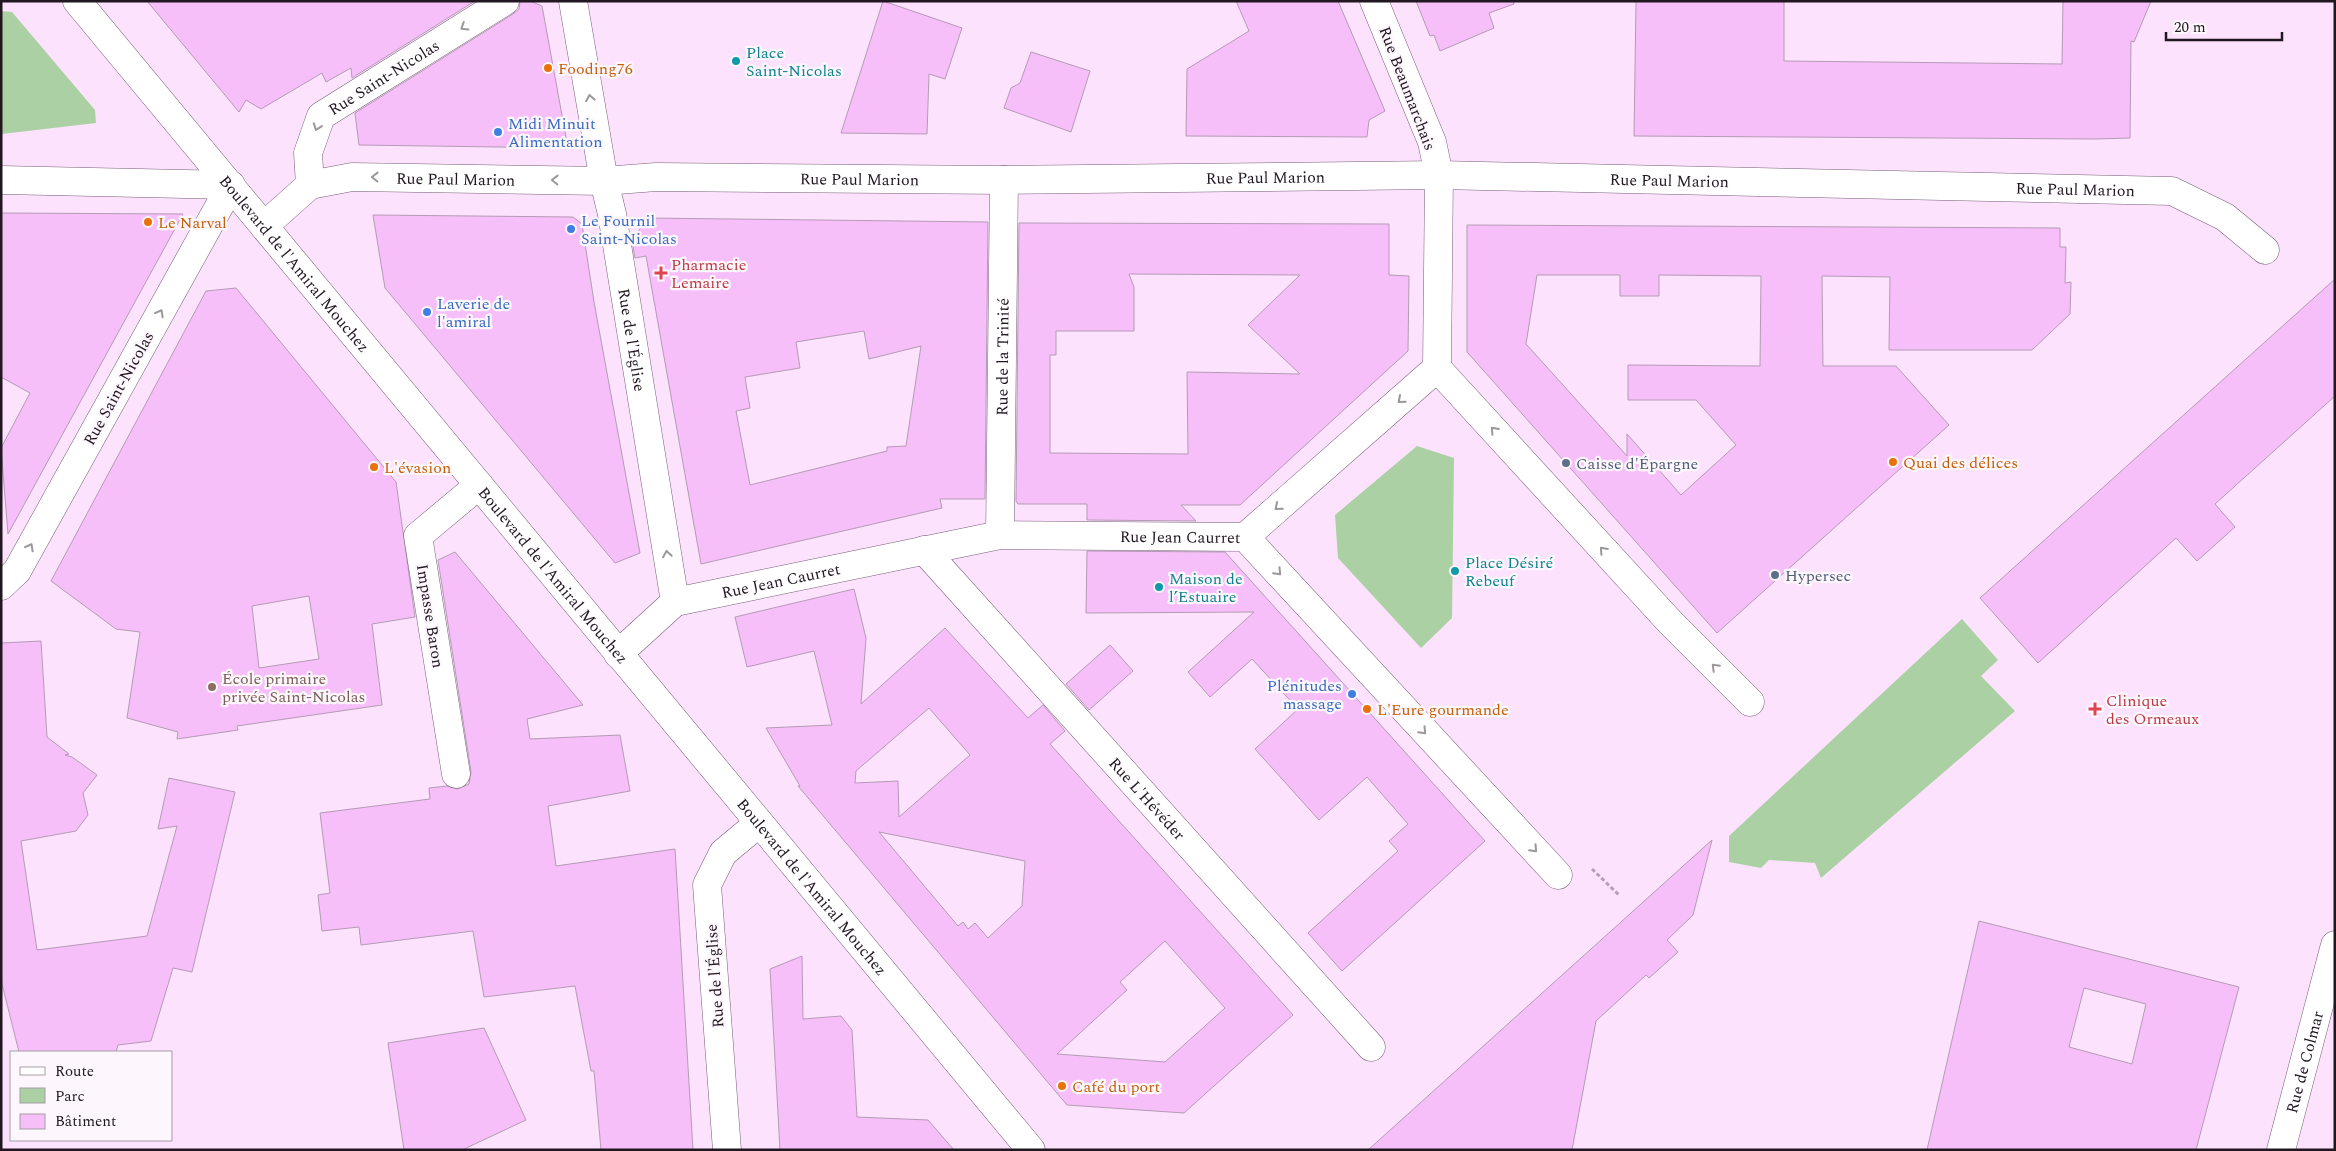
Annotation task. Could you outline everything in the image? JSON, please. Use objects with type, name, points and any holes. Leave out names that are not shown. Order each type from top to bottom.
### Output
[{"type":"street","name":"Boulevard de l'Amiral Mouchez","points":[[77,1],[1031,1150]]},
{"type":"street","name":"Rue Saint-Nicolas","points":[[310,185],[308,153],[321,116],[505,1]]},
{"type":"street","name":"Rue de l'Église","points":[[573,1],[604,181],[612,214],[676,602]]},
{"type":"street","name":"Rue Beaumarchais","points":[[1374,1],[1432,142],[1439,175]]},
{"type":"street","points":[[1439,175],[1437,368],[1670,622],[1750,702]]},
{"type":"street","name":"Rue Paul Marion","points":[[310,185],[352,177],[604,181],[656,177],[1004,180],[1439,175],[2172,191],[2225,217],[2265,250]]},
{"type":"street","points":[[1,180],[231,186]]},
{"type":"street","name":"Rue de la Trinité","points":[[1000,534],[1004,180]]},
{"type":"street","points":[[264,226],[310,185]]},
{"type":"street","name":"Rue Saint-Nicolas","points":[[1,586],[17,571],[231,186]]},
{"type":"street","name":"Rue Jean Caurret","points":[[676,602],[1000,534],[1245,536],[1437,368]]},
{"type":"street","name":"Impasse Baron","points":[[456,774],[418,536],[479,485]]},
{"type":"street","points":[[1245,536],[1558,875]]},
{"type":"street","name":"Rue L'Hévéder","points":[[924,550],[1371,1047]]},
{"type":"street","points":[[618,654],[676,602]]},
{"type":"street","name":"Rue de l'Église","points":[[727,1150],[707,885],[723,853],[759,823]]},
{"type":"street","name":"Rue de Colmar","points":[[2281,1150],[2335,945]]},
{"type":"path","points":[[1585,863],[1619,895]]},
{"type":"green space","points":[[1,11],[12,12],[95,110],[96,123],[2,134]]},
{"type":"green space","points":[[1417,446],[1454,458],[1452,618],[1421,648],[1338,558],[1335,515]]},
{"type":"green space","points":[[1962,619],[1998,660],[1981,676],[2015,711],[1821,878],[1815,863],[1769,860],[1761,868],[1729,862],[1729,836]]},
{"type":"building","points":[[147,1],[475,1],[352,78],[351,68],[326,82],[322,73],[261,109],[246,100],[239,112]]},
{"type":"building","points":[[520,1],[530,1],[542,6],[568,148],[359,145],[355,113],[513,14],[519,9]]},
{"type":"building","points":[[883,1],[962,28],[945,79],[929,74],[927,134],[841,133]]},
{"type":"building","points":[[1236,1],[1338,1],[1385,111],[1369,120],[1367,137],[1186,136],[1187,69],[1249,31]]},
{"type":"building","points":[[1416,1],[1513,1],[1514,4],[1489,13],[1494,28],[1440,51],[1434,35],[1430,36]]},
{"type":"building","points":[[1636,1],[1784,1],[1784,61],[2062,64],[2063,1],[2151,1],[2134,42],[2131,41],[2130,138],[2095,139],[1634,136]]},
{"type":"building","points":[[1031,52],[1090,71],[1071,132],[1004,108],[1011,88],[1020,83]]},
{"type":"building","points":[[1,213],[183,214],[8,534],[1,448],[30,393],[1,377]]},
{"type":"building","points":[[373,215],[573,217],[582,224],[594,302],[640,553],[615,563],[385,288]]},
{"type":"building","points":[[647,218],[988,222],[985,499],[940,499],[942,508],[701,564],[646,256],[635,258],[632,241]],"holes":[[[864,331],[869,359],[921,346],[906,446],[887,447],[887,451],[750,485],[736,411],[750,408],[745,377],[800,368],[796,342]]]},
{"type":"building","points":[[1019,223],[1389,224],[1389,275],[1409,276],[1408,351],[1240,505],[1181,505],[1196,521],[1087,520],[1087,504],[1018,504],[1016,501]],"holes":[[[1129,274],[1300,275],[1248,325],[1300,374],[1187,372],[1188,454],[1050,453],[1050,355],[1056,355],[1056,331],[1134,331],[1134,287]]]},
{"type":"building","points":[[1467,225],[2060,228],[2060,247],[2066,247],[2065,283],[2071,282],[2070,314],[2032,350],[1889,350],[1890,277],[1822,276],[1823,366],[1896,366],[1949,425],[1717,633],[1467,352]],"holes":[[[1537,275],[1620,275],[1620,296],[1659,296],[1659,275],[1761,276],[1760,366],[1628,365],[1628,400],[1696,400],[1736,445],[1681,495],[1627,434],[1627,456],[1526,344]]]},
{"type":"building","points":[[2335,279],[2335,396],[2215,504],[2235,527],[2197,561],[2176,538],[2038,663],[1980,598]]},
{"type":"building","points":[[236,288],[396,482],[415,617],[372,624],[382,705],[237,726],[238,730],[177,739],[178,732],[127,718],[140,632],[116,629],[51,581],[206,291]],"holes":[[[309,596],[319,659],[259,668],[252,606]]]},
{"type":"building","points":[[1087,551],[1225,552],[1485,841],[1342,971],[1308,933],[1398,851],[1389,841],[1408,824],[1367,777],[1319,820],[1255,749],[1298,709],[1252,659],[1210,697],[1188,672],[1254,612],[1086,613]]},
{"type":"building","points":[[455,552],[583,705],[527,719],[530,739],[620,735],[630,791],[548,806],[556,866],[675,849],[693,1150],[601,1150],[594,1071],[591,1071],[575,986],[484,997],[473,931],[361,945],[359,927],[322,931],[318,895],[330,893],[320,813],[430,799],[429,788],[447,786],[458,789],[469,784],[471,772],[438,560]]},
{"type":"building","points":[[854,589],[866,638],[861,704],[945,628],[1028,718],[1043,705],[1065,731],[1050,744],[1293,1015],[1184,1113],[1067,1105],[798,786],[800,786],[766,728],[832,725],[814,651],[747,667],[735,617]],"holes":[[[929,708],[970,755],[899,817],[898,781],[855,783],[856,771]],[[879,832],[1025,861],[1022,906],[988,938],[975,923],[968,929],[963,922],[958,926]],[[1165,941],[1225,1008],[1165,1062],[1057,1054],[1127,990],[1120,982]]]},
{"type":"building","points":[[41,641],[47,737],[69,754],[65,755],[72,757],[97,775],[83,793],[88,815],[76,831],[21,841],[37,950],[147,936],[177,826],[158,829],[169,778],[235,792],[192,972],[173,968],[151,1041],[118,1045],[116,1051],[19,1051],[1,980],[1,643]]},
{"type":"building","points":[[1110,645],[1133,671],[1089,710],[1066,684]]},
{"type":"building","points":[[1712,840],[1693,915],[1667,940],[1678,952],[1649,978],[1646,975],[1596,1021],[1572,1150],[1368,1150]]},
{"type":"building","points":[[1979,921],[2239,987],[2196,1150],[1927,1150]],"holes":[[[2084,988],[2146,1004],[2132,1064],[2069,1047]]]},
{"type":"building","points":[[802,956],[803,1019],[841,1016],[852,1030],[857,1117],[928,1120],[954,1150],[780,1150],[770,969]]},
{"type":"building","points":[[484,1028],[526,1120],[462,1150],[404,1150],[388,1043]]},
{"type":"place","name":"Place Saint-Nicolas","points":[[736,61]]},
{"type":"place","name":"Fooding76","points":[[548,68]]},
{"type":"place","name":"Midi Minuit Alimentation","points":[[498,132]]},
{"type":"place","name":"Le Narval","points":[[148,222]]},
{"type":"place","name":"Le Fournil Saint-Nicolas","points":[[571,229]]},
{"type":"place","name":"Pharmacie Lemaire","points":[[661,273]]},
{"type":"place","name":"Laverie de l'amiral","points":[[427,312]]},
{"type":"place","name":"Quai des délices","points":[[1893,462]]},
{"type":"place","name":"Caisse d'Épargne","points":[[1566,463]]},
{"type":"place","name":"L'évasion","points":[[374,467]]},
{"type":"place","name":"Place Désiré Rebeuf","points":[[1455,571]]},
{"type":"place","name":"Hypersec","points":[[1775,575]]},
{"type":"place","name":"Maison de l’Estuaire","points":[[1159,587]]},
{"type":"place","name":"École primaire privée Saint-Nicolas","points":[[212,687]]},
{"type":"place","name":"Plénitudes massage","points":[[1352,694]]},
{"type":"place","name":"L'Eure gourmande","points":[[1367,709]]},
{"type":"place","name":"Clinique des Ormeaux","points":[[2095,709]]},
{"type":"place","name":"Café du port","points":[[1062,1086]]}]
